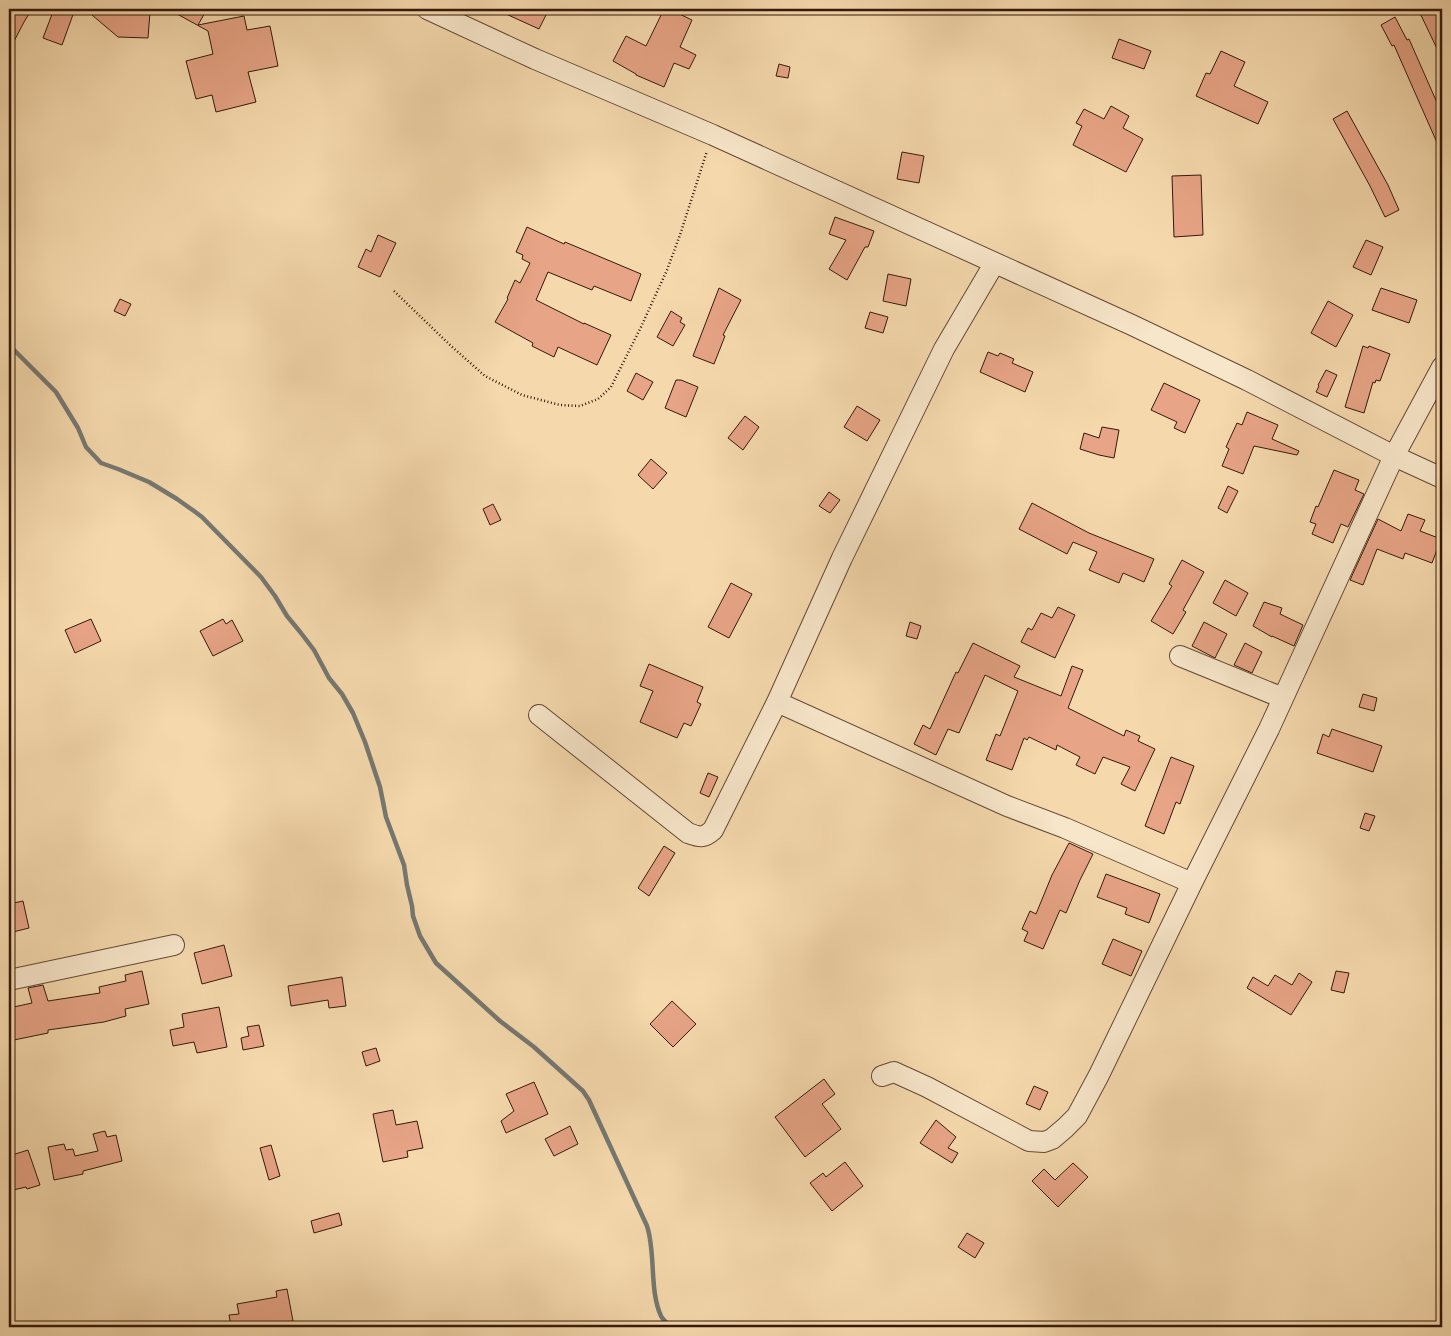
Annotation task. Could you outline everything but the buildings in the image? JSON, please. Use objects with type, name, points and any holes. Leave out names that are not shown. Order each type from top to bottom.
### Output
[{"type":"street","points":[[426,9],[535,59],[713,135],[1132,325],[1247,380],[1394,456],[1442,478]]},
{"type":"street","points":[[539,715],[688,833],[706,836],[713,830],[777,702],[842,558],[944,348],[994,264]]},
{"type":"street","points":[[882,1076],[894,1072],[1028,1141],[1044,1142],[1052,1139],[1077,1116],[1100,1075],[1192,883],[1269,729],[1394,456],[1442,367]]},
{"type":"street","points":[[1180,656],[1283,698]]},
{"type":"street","points":[[777,702],[1007,806],[1065,828],[1192,883]]},
{"type":"street","points":[[9,980],[174,944]]},
{"type":"path","points":[[394,291],[485,376],[522,395],[560,405],[580,406],[598,400],[611,387],[642,327],[667,270],[713,135]]},
{"type":"waterway","points":[[9,345],[56,392],[78,428],[86,447],[101,463],[149,482],[202,517],[261,577],[287,616],[314,650],[329,678],[342,694],[353,713],[365,742],[380,787],[386,817],[404,865],[413,916],[420,936],[436,963],[500,1021],[534,1047],[583,1091],[589,1100],[647,1226],[650,1237],[657,1306],[662,1317],[672,1327]]}]
